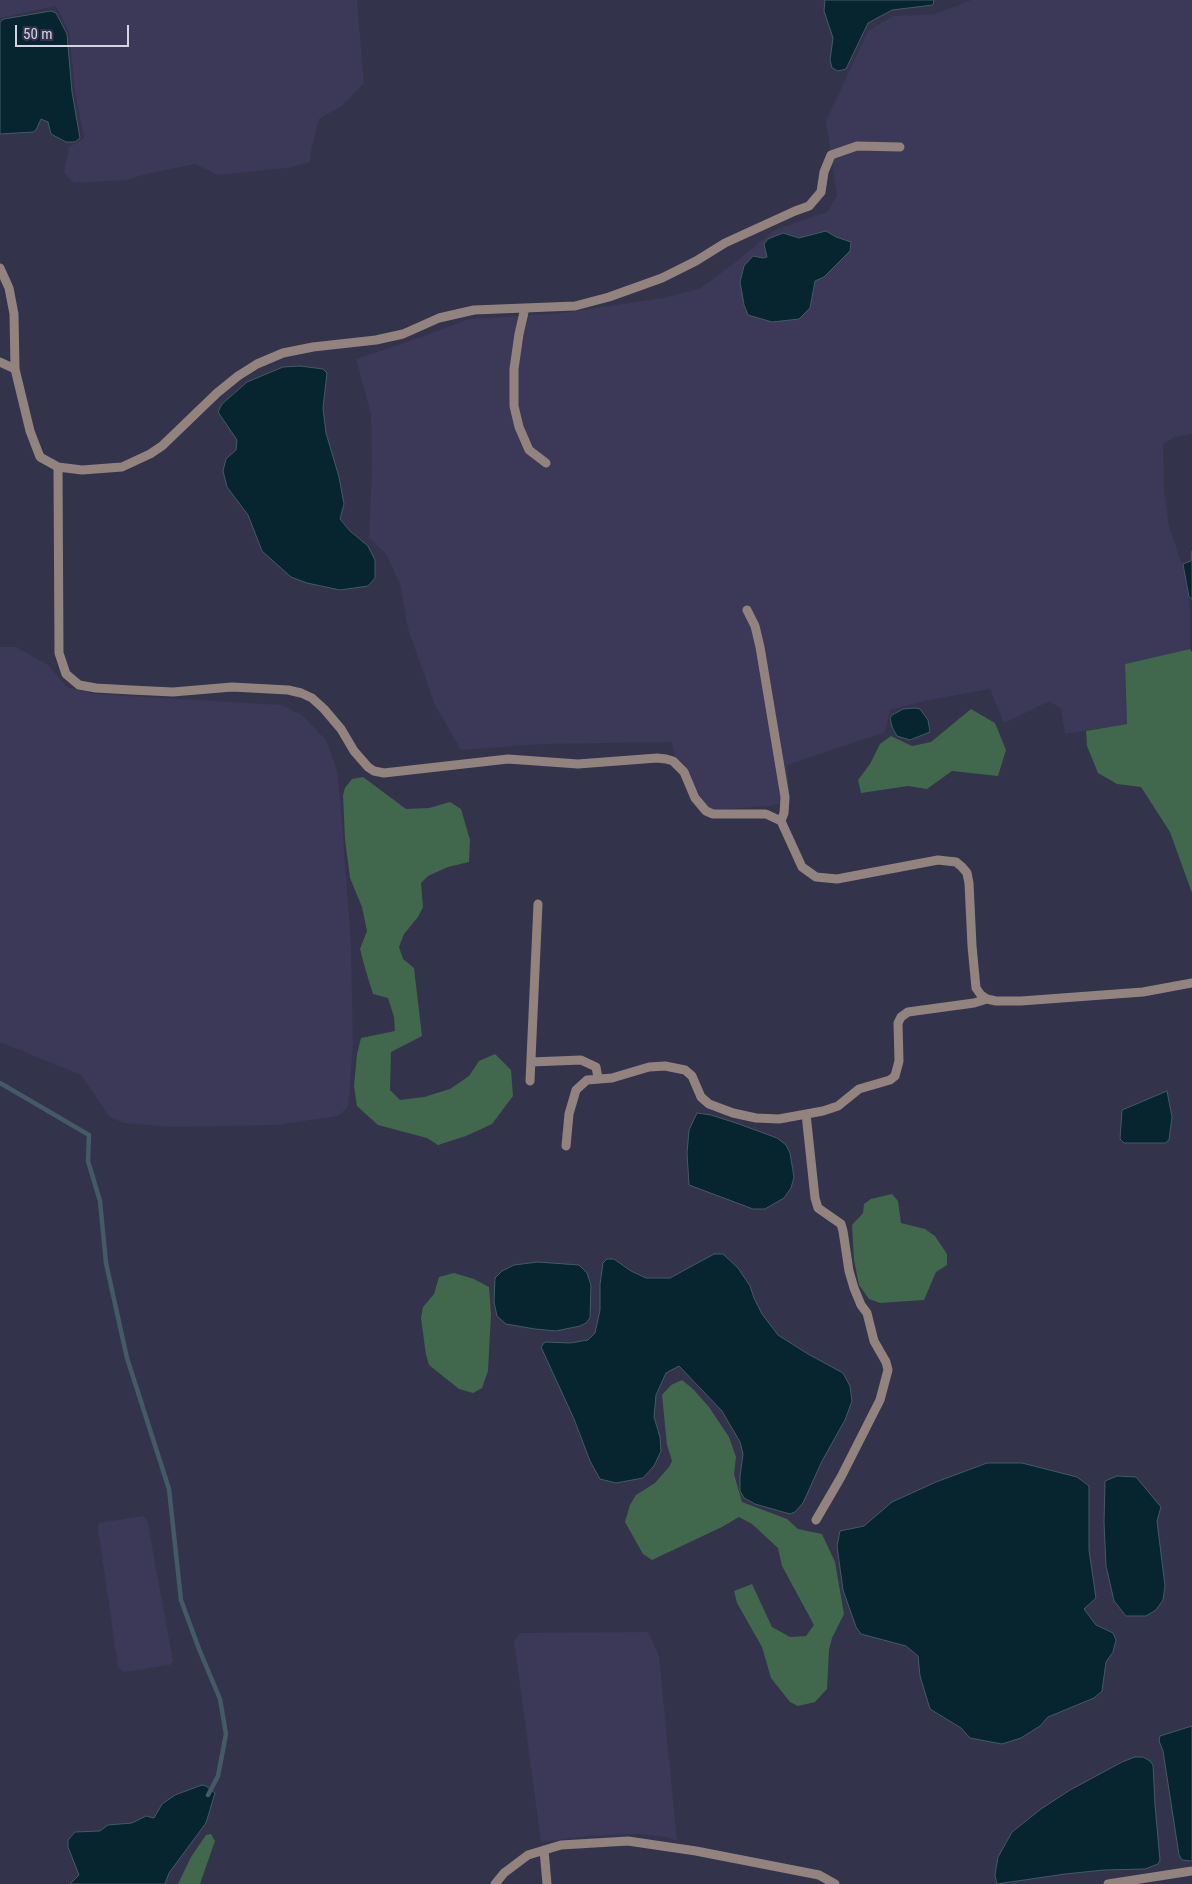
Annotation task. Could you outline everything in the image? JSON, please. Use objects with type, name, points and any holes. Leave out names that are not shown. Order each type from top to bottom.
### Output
[{"type":"street","points":[[0,268],[9,288],[14,314],[15,369],[30,430],[40,457],[58,467],[89,469],[122,467],[134,463],[162,446],[217,393],[238,376],[257,364],[283,353],[376,340],[403,334],[439,318],[474,310],[575,306],[609,297],[662,278],[696,261],[725,242],[809,206],[821,192],[824,172],[831,155],[857,146],[900,147]]},
{"type":"street","points":[[526,308],[519,334],[514,370],[514,406],[519,427],[529,450],[546,463]]},
{"type":"street","points":[[0,362],[15,369]]},
{"type":"street","points":[[58,467],[59,653],[66,674],[80,685],[96,688],[173,692],[232,687],[288,690],[301,693],[312,698],[324,709],[341,728],[354,750],[368,767],[374,771],[384,773],[508,759],[578,764],[657,758],[666,760],[673,762],[684,772],[695,798],[706,811],[713,814],[766,814],[781,821],[802,867],[816,878],[837,879],[938,860],[956,862],[967,873],[976,988],[987,999],[1021,1001],[1144,992],[1192,983]]},
{"type":"street","points":[[748,610],[760,647],[785,797],[784,813],[781,821]]},
{"type":"street","points":[[530,1081],[538,904]]},
{"type":"street","points":[[566,1146],[569,1114],[576,1090],[587,1080],[612,1078],[648,1067],[665,1066],[684,1070],[692,1076],[701,1097],[709,1104],[733,1113],[756,1118],[779,1119],[806,1114],[838,1106],[859,1089],[890,1080],[895,1076],[899,1061],[898,1023],[901,1017],[908,1012],[974,1003],[987,999]]},
{"type":"street","points":[[531,1062],[581,1060],[596,1067],[598,1078]]},
{"type":"street","points":[[806,1114],[814,1198],[818,1208],[840,1224],[844,1231],[849,1271],[854,1288],[861,1305],[867,1313],[874,1342],[886,1362],[888,1370],[880,1400],[837,1484],[816,1520]]},
{"type":"street","points":[[495,1884],[504,1873],[528,1855],[561,1845],[628,1841],[696,1851],[819,1875],[835,1884]]},
{"type":"street","points":[[544,1850],[546,1884]]},
{"type":"street","points":[[1108,1884],[1192,1871]]},
{"type":"shaded area","points":[[0,0],[357,0],[364,83],[342,106],[319,119],[310,162],[288,168],[218,175],[195,164],[127,180],[74,183],[64,173],[69,147],[84,138],[75,90],[69,32],[56,6],[0,18]]},
{"type":"shaded area","points":[[971,0],[1192,0],[1192,434],[1174,437],[1163,444],[1164,491],[1169,526],[1185,573],[1190,610],[1190,649],[1125,664],[1127,724],[1065,734],[1061,709],[1050,701],[1004,723],[990,689],[924,701],[890,710],[885,732],[787,765],[790,801],[770,806],[716,810],[705,805],[685,766],[675,757],[672,742],[543,744],[461,750],[435,705],[408,629],[400,584],[386,554],[369,538],[372,470],[371,414],[356,359],[469,319],[561,313],[663,298],[699,289],[732,265],[774,230],[827,212],[837,196],[826,121],[868,31],[893,16],[935,14]]},
{"type":"shaded area","points":[[0,647],[16,647],[48,665],[67,687],[95,694],[282,705],[302,715],[326,740],[337,770],[351,945],[353,1044],[350,1086],[348,1107],[338,1116],[277,1125],[172,1127],[123,1123],[109,1116],[81,1075],[0,1042]]},
{"type":"shaded area","points":[[143,1516],[147,1519],[173,1661],[170,1665],[124,1672],[118,1667],[98,1528],[99,1523]]},
{"type":"shaded area","points":[[648,1632],[659,1656],[677,1841],[667,1837],[639,1834],[586,1836],[541,1842],[514,1640],[521,1633]]},
{"type":"green space","points":[[1190,649],[1192,652],[1192,893],[1170,832],[1141,787],[1117,784],[1098,773],[1087,746],[1086,731],[1127,724],[1125,664]]},
{"type":"green space","points":[[971,709],[995,723],[1006,750],[998,776],[952,771],[927,789],[908,786],[861,793],[858,780],[870,764],[880,744],[891,736],[912,746],[931,742]]},
{"type":"green space","points":[[363,777],[406,809],[429,808],[450,802],[461,809],[470,840],[469,862],[448,867],[428,876],[421,883],[423,907],[418,917],[404,934],[399,947],[403,959],[414,968],[422,1036],[391,1052],[390,1090],[400,1100],[424,1097],[450,1089],[469,1076],[479,1061],[495,1054],[511,1070],[513,1096],[492,1124],[466,1136],[438,1145],[427,1138],[378,1125],[357,1106],[354,1086],[357,1054],[361,1038],[395,1031],[394,1017],[388,998],[373,994],[360,949],[367,931],[362,907],[350,878],[345,839],[343,795],[345,788],[352,779]]},
{"type":"green space","points":[[892,1194],[898,1201],[901,1223],[925,1229],[935,1236],[947,1254],[947,1265],[936,1272],[924,1300],[880,1303],[869,1299],[859,1285],[854,1260],[852,1225],[863,1213],[864,1204],[871,1199]]},
{"type":"green space","points":[[454,1273],[474,1279],[489,1287],[491,1314],[488,1371],[482,1388],[473,1393],[459,1389],[429,1365],[426,1355],[421,1318],[423,1307],[434,1294],[439,1277]]},
{"type":"green space","points":[[682,1380],[709,1407],[729,1437],[736,1457],[734,1474],[742,1502],[787,1519],[798,1529],[822,1534],[835,1562],[844,1614],[832,1638],[829,1650],[827,1689],[815,1702],[798,1706],[790,1702],[771,1678],[762,1647],[737,1603],[734,1591],[752,1584],[772,1627],[790,1637],[806,1636],[814,1625],[782,1566],[778,1548],[752,1524],[739,1517],[652,1560],[643,1554],[625,1522],[630,1505],[636,1495],[655,1483],[672,1461],[667,1445],[662,1395],[671,1385]]},
{"type":"green space","points":[[211,1834],[215,1841],[200,1884],[178,1884],[191,1857],[206,1835]]},
{"type":"water","points":[[825,0],[934,0],[933,5],[892,10],[868,23],[846,69],[838,71],[832,68],[830,60],[833,38],[824,11]]},
{"type":"water","points":[[51,11],[56,13],[67,34],[72,92],[80,138],[75,142],[66,142],[51,134],[48,122],[41,119],[36,130],[33,132],[0,134],[0,22],[4,19]]},
{"type":"water","points":[[826,231],[851,242],[850,251],[824,277],[815,281],[810,308],[799,319],[772,322],[748,315],[744,305],[740,282],[744,266],[753,256],[767,257],[764,244],[768,239],[783,233],[799,238]]},
{"type":"water","points":[[300,366],[323,369],[327,373],[323,408],[326,433],[339,477],[344,504],[340,519],[350,531],[368,546],[375,560],[375,578],[368,586],[340,590],[307,583],[291,577],[262,551],[248,515],[227,487],[223,471],[226,459],[236,450],[237,440],[218,412],[222,404],[247,382],[283,367]]},
{"type":"water","points":[[1192,551],[1192,599],[1189,597],[1183,564],[1191,561]]},
{"type":"water","points":[[903,709],[920,709],[928,720],[930,732],[910,740],[897,736],[890,718]]},
{"type":"water","points":[[1167,1091],[1172,1117],[1169,1140],[1165,1143],[1124,1143],[1120,1139],[1122,1110]]},
{"type":"water","points":[[697,1113],[711,1115],[739,1124],[777,1138],[786,1145],[790,1153],[794,1177],[791,1188],[784,1198],[765,1209],[753,1209],[689,1185],[687,1153],[689,1130]]},
{"type":"water","points":[[714,1254],[723,1254],[738,1268],[750,1286],[762,1314],[778,1335],[843,1373],[850,1386],[852,1401],[845,1420],[822,1461],[803,1503],[795,1512],[790,1514],[755,1504],[744,1498],[740,1491],[743,1454],[740,1442],[722,1411],[679,1366],[666,1373],[656,1395],[654,1417],[660,1437],[661,1451],[654,1466],[643,1478],[616,1483],[600,1479],[590,1461],[574,1419],[541,1347],[545,1342],[570,1343],[588,1340],[595,1333],[600,1310],[600,1284],[603,1263],[607,1259],[614,1259],[631,1271],[646,1278],[670,1278]]},
{"type":"water","points":[[538,1262],[579,1265],[587,1273],[591,1285],[590,1318],[586,1323],[556,1331],[506,1324],[497,1316],[494,1302],[495,1278],[502,1271],[514,1265]]},
{"type":"water","points":[[987,1463],[1022,1463],[1077,1477],[1089,1486],[1089,1550],[1096,1598],[1084,1609],[1096,1625],[1113,1633],[1116,1640],[1113,1652],[1106,1662],[1102,1691],[1094,1698],[1048,1717],[1040,1726],[1021,1738],[1002,1744],[970,1738],[961,1728],[930,1709],[920,1676],[918,1656],[906,1646],[861,1634],[856,1627],[843,1590],[837,1546],[840,1531],[864,1526],[892,1502],[936,1482]]},
{"type":"water","points":[[1117,1476],[1136,1477],[1161,1507],[1157,1521],[1165,1586],[1163,1600],[1156,1610],[1146,1616],[1126,1616],[1114,1601],[1106,1566],[1105,1481]]},
{"type":"water","points":[[1192,1726],[1191,1861],[1182,1860],[1179,1855],[1163,1751],[1159,1741],[1160,1736]]},
{"type":"water","points":[[1135,1757],[1143,1757],[1153,1765],[1160,1860],[1158,1864],[1145,1869],[1104,1870],[997,1884],[995,1875],[998,1857],[1012,1832],[1041,1809],[1070,1790]]},
{"type":"water","points":[[202,1785],[215,1793],[206,1823],[169,1873],[165,1884],[70,1884],[79,1875],[68,1847],[68,1840],[75,1832],[100,1831],[108,1825],[132,1823],[146,1816],[154,1818],[162,1804],[175,1795]]},
{"type":"waterway","points":[[0,1083],[89,1135],[88,1161],[100,1201],[106,1263],[127,1358],[169,1489],[181,1600],[220,1699],[226,1734],[218,1776],[208,1795]]}]
